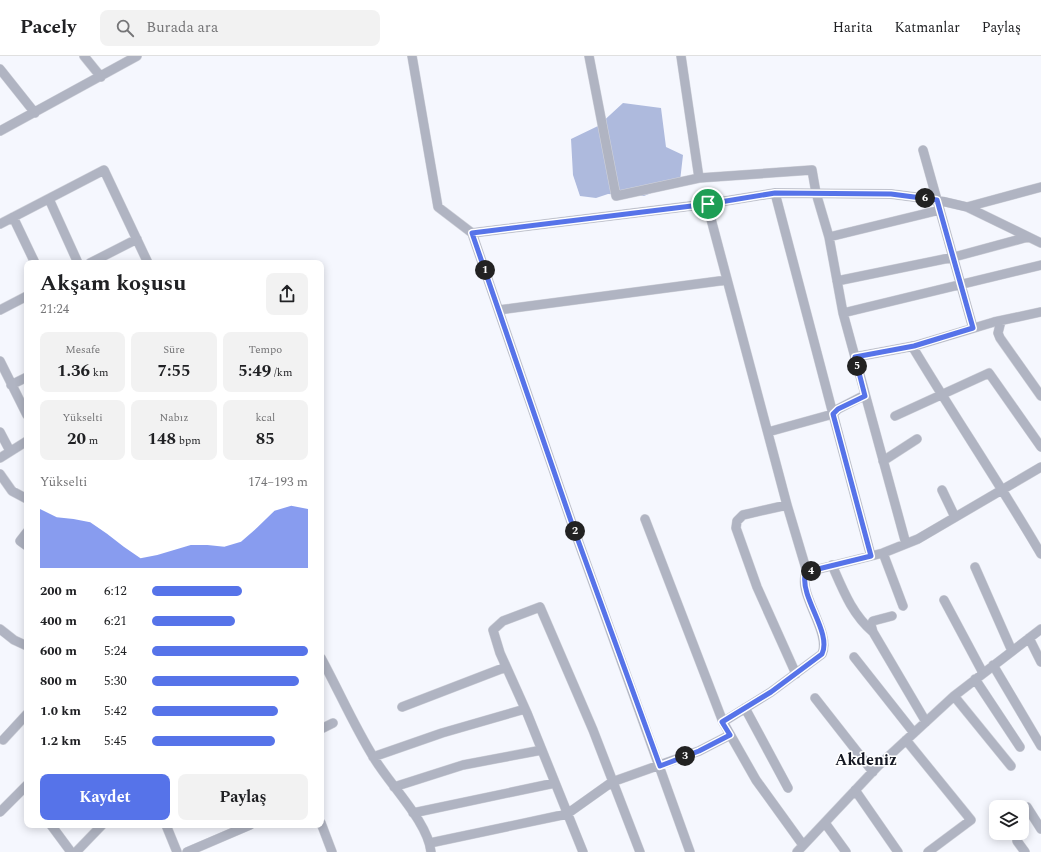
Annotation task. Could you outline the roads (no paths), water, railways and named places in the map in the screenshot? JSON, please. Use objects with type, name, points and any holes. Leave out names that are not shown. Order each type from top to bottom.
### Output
[{"type":"street","points":[[84,56],[100,76]]},
{"type":"street","points":[[0,131],[137,56]]},
{"type":"street","points":[[412,56],[438,207],[472,233],[574,529],[690,852]]},
{"type":"street","points":[[589,56],[616,196],[700,178],[812,170],[816,193],[829,237],[843,313],[906,544]]},
{"type":"street","points":[[681,56],[700,178]]},
{"type":"street","points":[[0,69],[35,113]]},
{"type":"street","points":[[923,150],[973,328]]},
{"type":"street","points":[[0,224],[104,170],[147,260]]},
{"type":"street","points":[[967,207],[1041,187]]},
{"type":"street","points":[[472,233],[708,204],[775,193],[891,194],[937,200],[967,207],[1041,243]]},
{"type":"street","points":[[775,193],[871,556]]},
{"type":"street","points":[[49,199],[77,260]]},
{"type":"street","points":[[708,204],[786,504],[807,572],[804,578],[807,592],[824,640],[824,649],[822,654],[796,674],[722,722]]},
{"type":"street","points":[[829,237],[940,210]]},
{"type":"street","points":[[13,218],[34,260]]},
{"type":"street","points":[[837,281],[954,257],[1028,237]]},
{"type":"street","points":[[96,260],[137,239]]},
{"type":"street","points":[[843,313],[1041,265]]},
{"type":"street","points":[[499,310],[727,280]]},
{"type":"street","points":[[0,310],[24,298]]},
{"type":"street","points":[[855,357],[912,346],[973,328],[1041,312]]},
{"type":"street","points":[[1001,321],[998,333],[1000,338],[1041,396]]},
{"type":"street","points":[[912,346],[941,394],[1003,489],[1041,554]]},
{"type":"street","points":[[0,361],[24,409]]},
{"type":"street","points":[[895,416],[989,372],[1041,447]]},
{"type":"street","points":[[11,384],[24,378]]},
{"type":"street","points":[[768,432],[833,414],[838,409],[865,396]]},
{"type":"street","points":[[0,432],[10,451]]},
{"type":"street","points":[[883,461],[917,439]]},
{"type":"street","points":[[0,458],[24,443]]},
{"type":"street","points":[[807,572],[883,553],[918,539],[1041,467]]},
{"type":"street","points":[[0,474],[12,491],[24,497]]},
{"type":"street","points":[[942,490],[955,517]]},
{"type":"street","points":[[786,504],[743,515],[737,521],[736,528],[757,587],[796,674]]},
{"type":"street","points":[[645,519],[722,722],[756,780],[800,849],[873,772],[954,696],[1041,629]]},
{"type":"street","points":[[24,536],[20,541],[24,544]]},
{"type":"street","points":[[883,553],[903,606]]},
{"type":"street","points":[[832,565],[847,599],[862,622],[873,632]]},
{"type":"street","points":[[975,568],[1012,651]]},
{"type":"street","points":[[944,600],[983,673]]},
{"type":"street","points":[[583,852],[556,783],[506,667],[494,630],[503,621],[540,607],[593,730],[640,852]]},
{"type":"street","points":[[892,616],[873,621],[871,624],[873,632],[926,722]]},
{"type":"street","points":[[0,630],[14,640],[24,645]]},
{"type":"street","points":[[1029,638],[1041,662]]},
{"type":"street","points":[[854,657],[914,733]]},
{"type":"street","points":[[324,665],[373,757],[413,813],[431,847],[567,814],[612,782],[699,751],[730,735]]},
{"type":"street","points":[[993,666],[1041,746]]},
{"type":"street","points":[[402,707],[506,667]]},
{"type":"street","points":[[975,679],[1020,747]]},
{"type":"street","points":[[954,696],[1011,766]]},
{"type":"street","points":[[816,698],[873,772]]},
{"type":"street","points":[[745,708],[788,788]]},
{"type":"street","points":[[373,757],[442,733],[525,709]]},
{"type":"street","points":[[3,740],[24,717]]},
{"type":"street","points":[[324,728],[333,723]]},
{"type":"street","points":[[906,740],[971,820],[928,852]]},
{"type":"street","points":[[394,786],[463,765],[542,750]]},
{"type":"street","points":[[413,813],[556,783]]},
{"type":"street","points":[[855,790],[898,852]]},
{"type":"street","points":[[0,812],[24,791]]},
{"type":"street","points":[[1029,810],[1041,830]]},
{"type":"street","points":[[825,823],[846,852]]},
{"type":"street","points":[[53,828],[71,852]]},
{"type":"street","points":[[76,852],[99,828]]},
{"type":"street","points":[[167,828],[177,852]]},
{"type":"street","points":[[187,852],[243,828]]},
{"type":"street","points":[[323,828],[332,852]]},
{"type":"street","points":[[1017,840],[1026,852]]},
{"type":"water","points":[[623,103],[661,108],[666,147],[683,155],[680,181],[644,196],[608,194],[596,198],[580,196],[573,175],[571,139],[598,126]]},
{"type":"district","name":"Akdeniz","points":[[866,759]]}]
